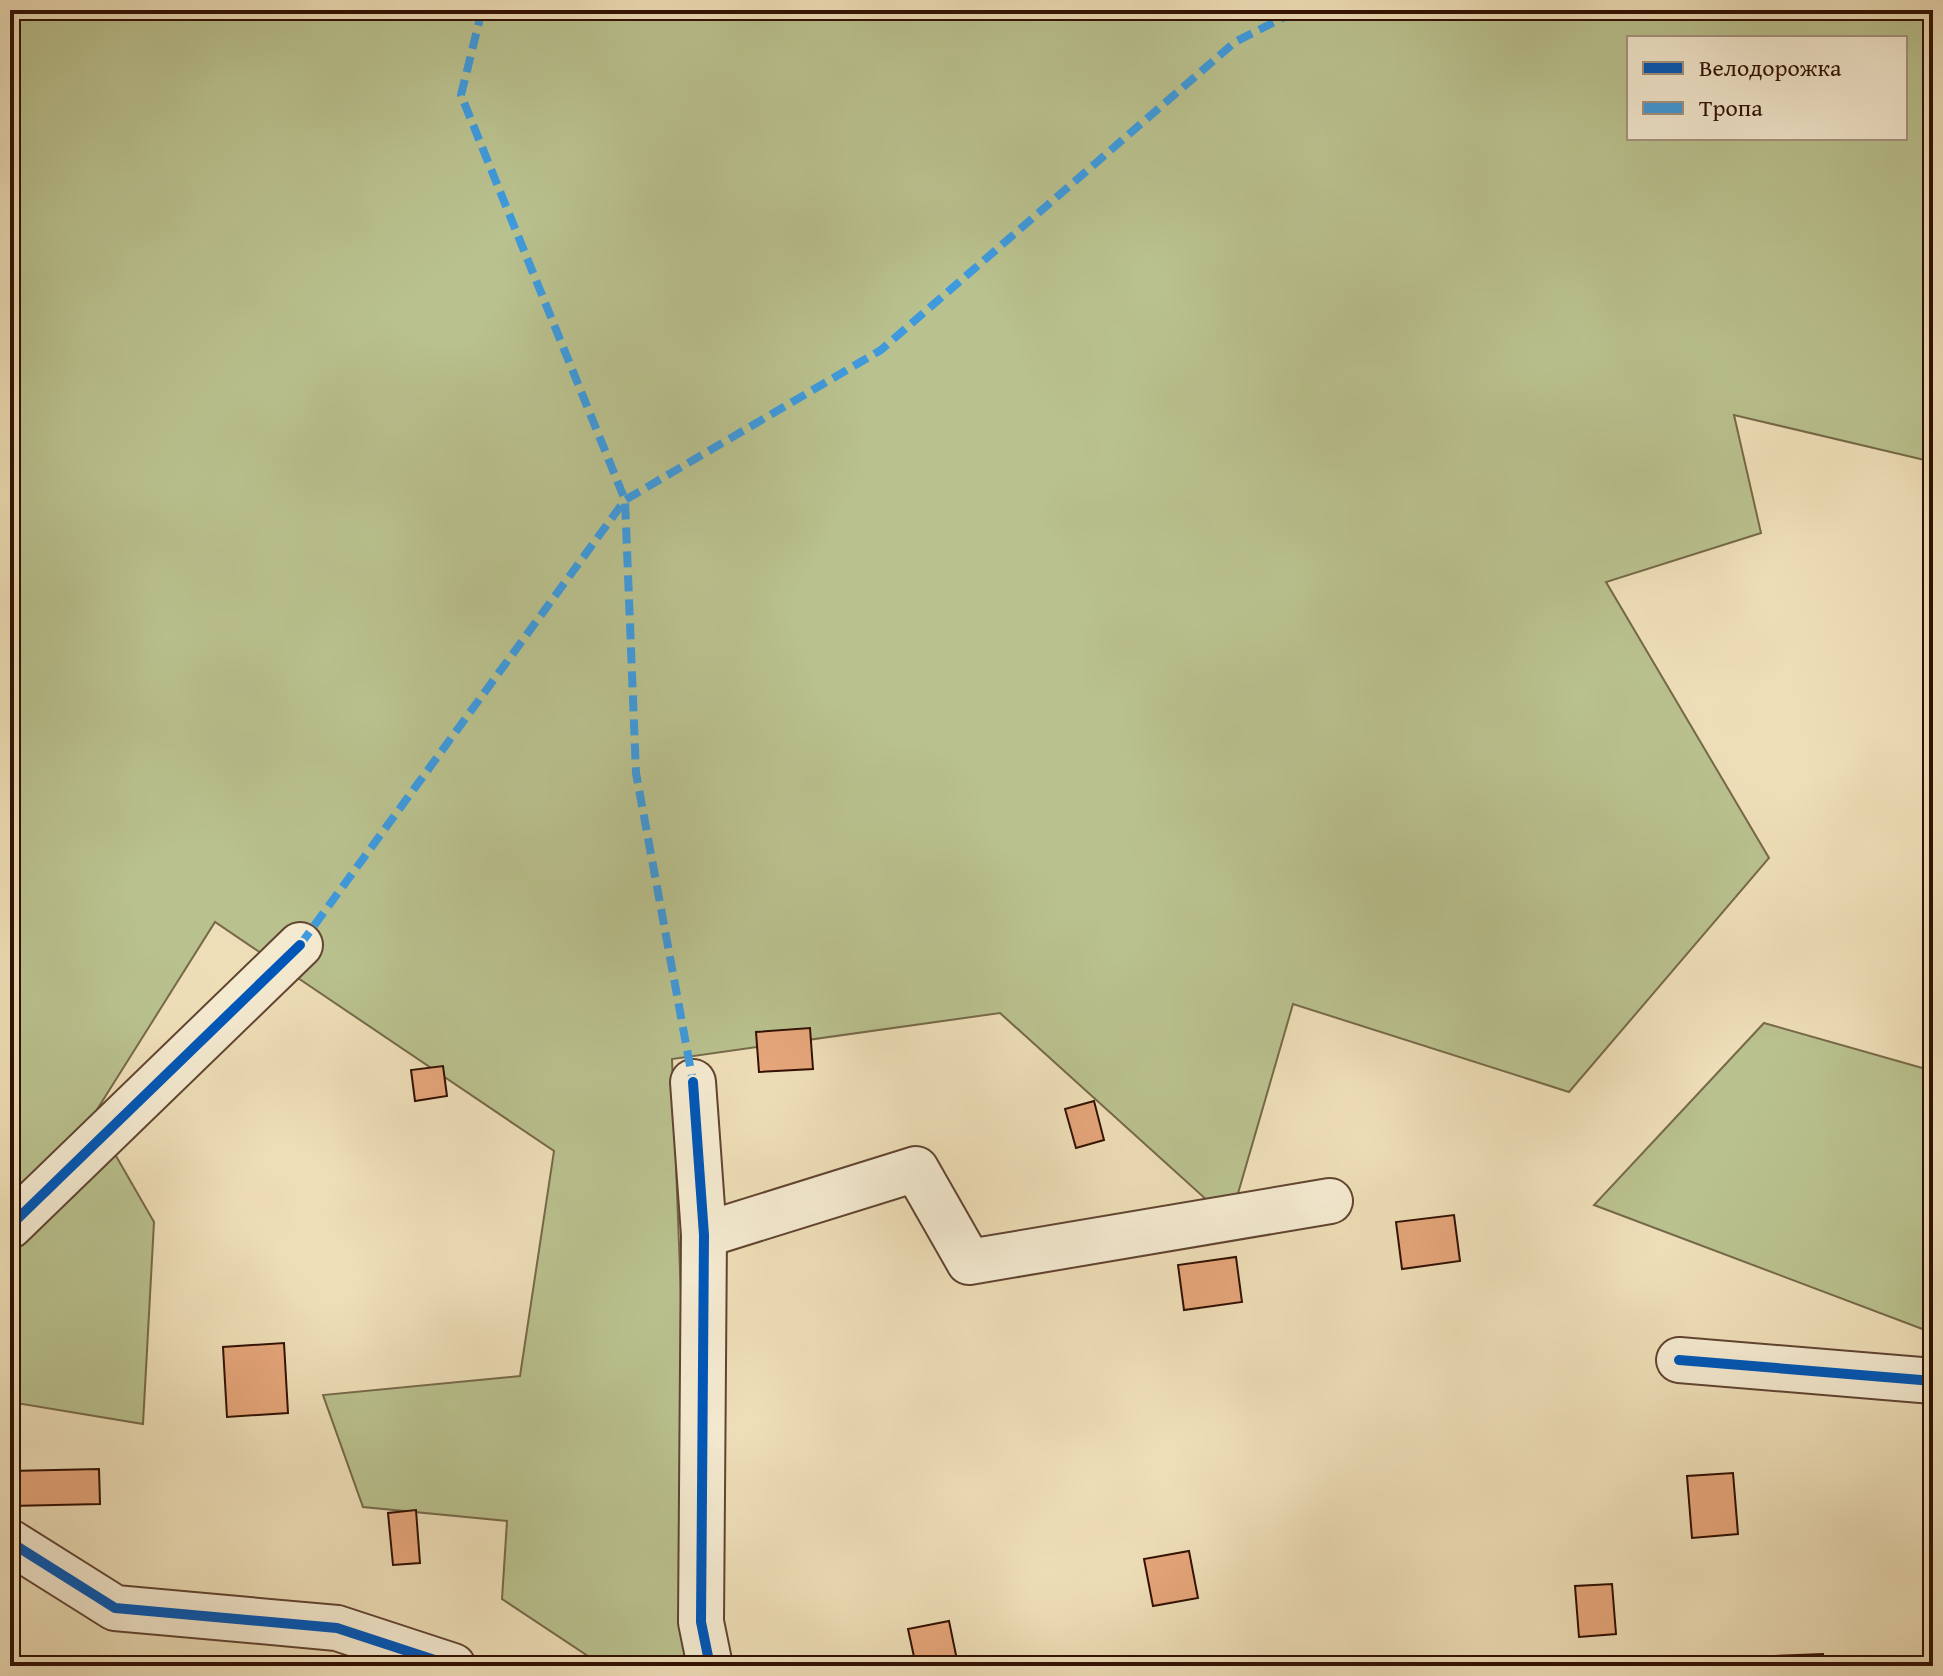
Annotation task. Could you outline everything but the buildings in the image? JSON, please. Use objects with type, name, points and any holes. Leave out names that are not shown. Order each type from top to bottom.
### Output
[{"type":"street","points":[[10,1226],[300,945]]},
{"type":"street","points":[[693,1082],[704,1235],[701,1622],[710,1666]]},
{"type":"street","points":[[704,1235],[916,1169],[969,1262],[1330,1201]]},
{"type":"street","points":[[1679,1360],[1933,1381]]},
{"type":"street","points":[[10,1542],[115,1608],[337,1628],[453,1666]]},
{"type":"green space","points":[[10,10],[1933,10],[1933,462],[1734,415],[1761,533],[1606,582],[1769,858],[1569,1092],[1293,1004],[1230,1221],[1000,1013],[672,1059],[695,1666],[603,1666],[502,1599],[507,1521],[363,1507],[323,1395],[520,1376],[554,1151],[215,922],[93,1116],[154,1222],[143,1424],[10,1402]]},
{"type":"green space","points":[[1764,1023],[1933,1071],[1933,1333],[1594,1205]]},
{"type":"marked path","points":[[482,10],[461,95],[625,500],[636,773],[693,1082]]},
{"type":"marked path","points":[[300,945],[625,500],[881,350],[1235,42],[1298,10]]},
{"type":"cycle path","points":[[10,1226],[300,945]]},
{"type":"cycle path","points":[[693,1082],[704,1235],[701,1622],[710,1666]]},
{"type":"cycle path","points":[[1679,1360],[1933,1381]]},
{"type":"cycle path","points":[[10,1542],[115,1608],[337,1628],[453,1666]]}]
